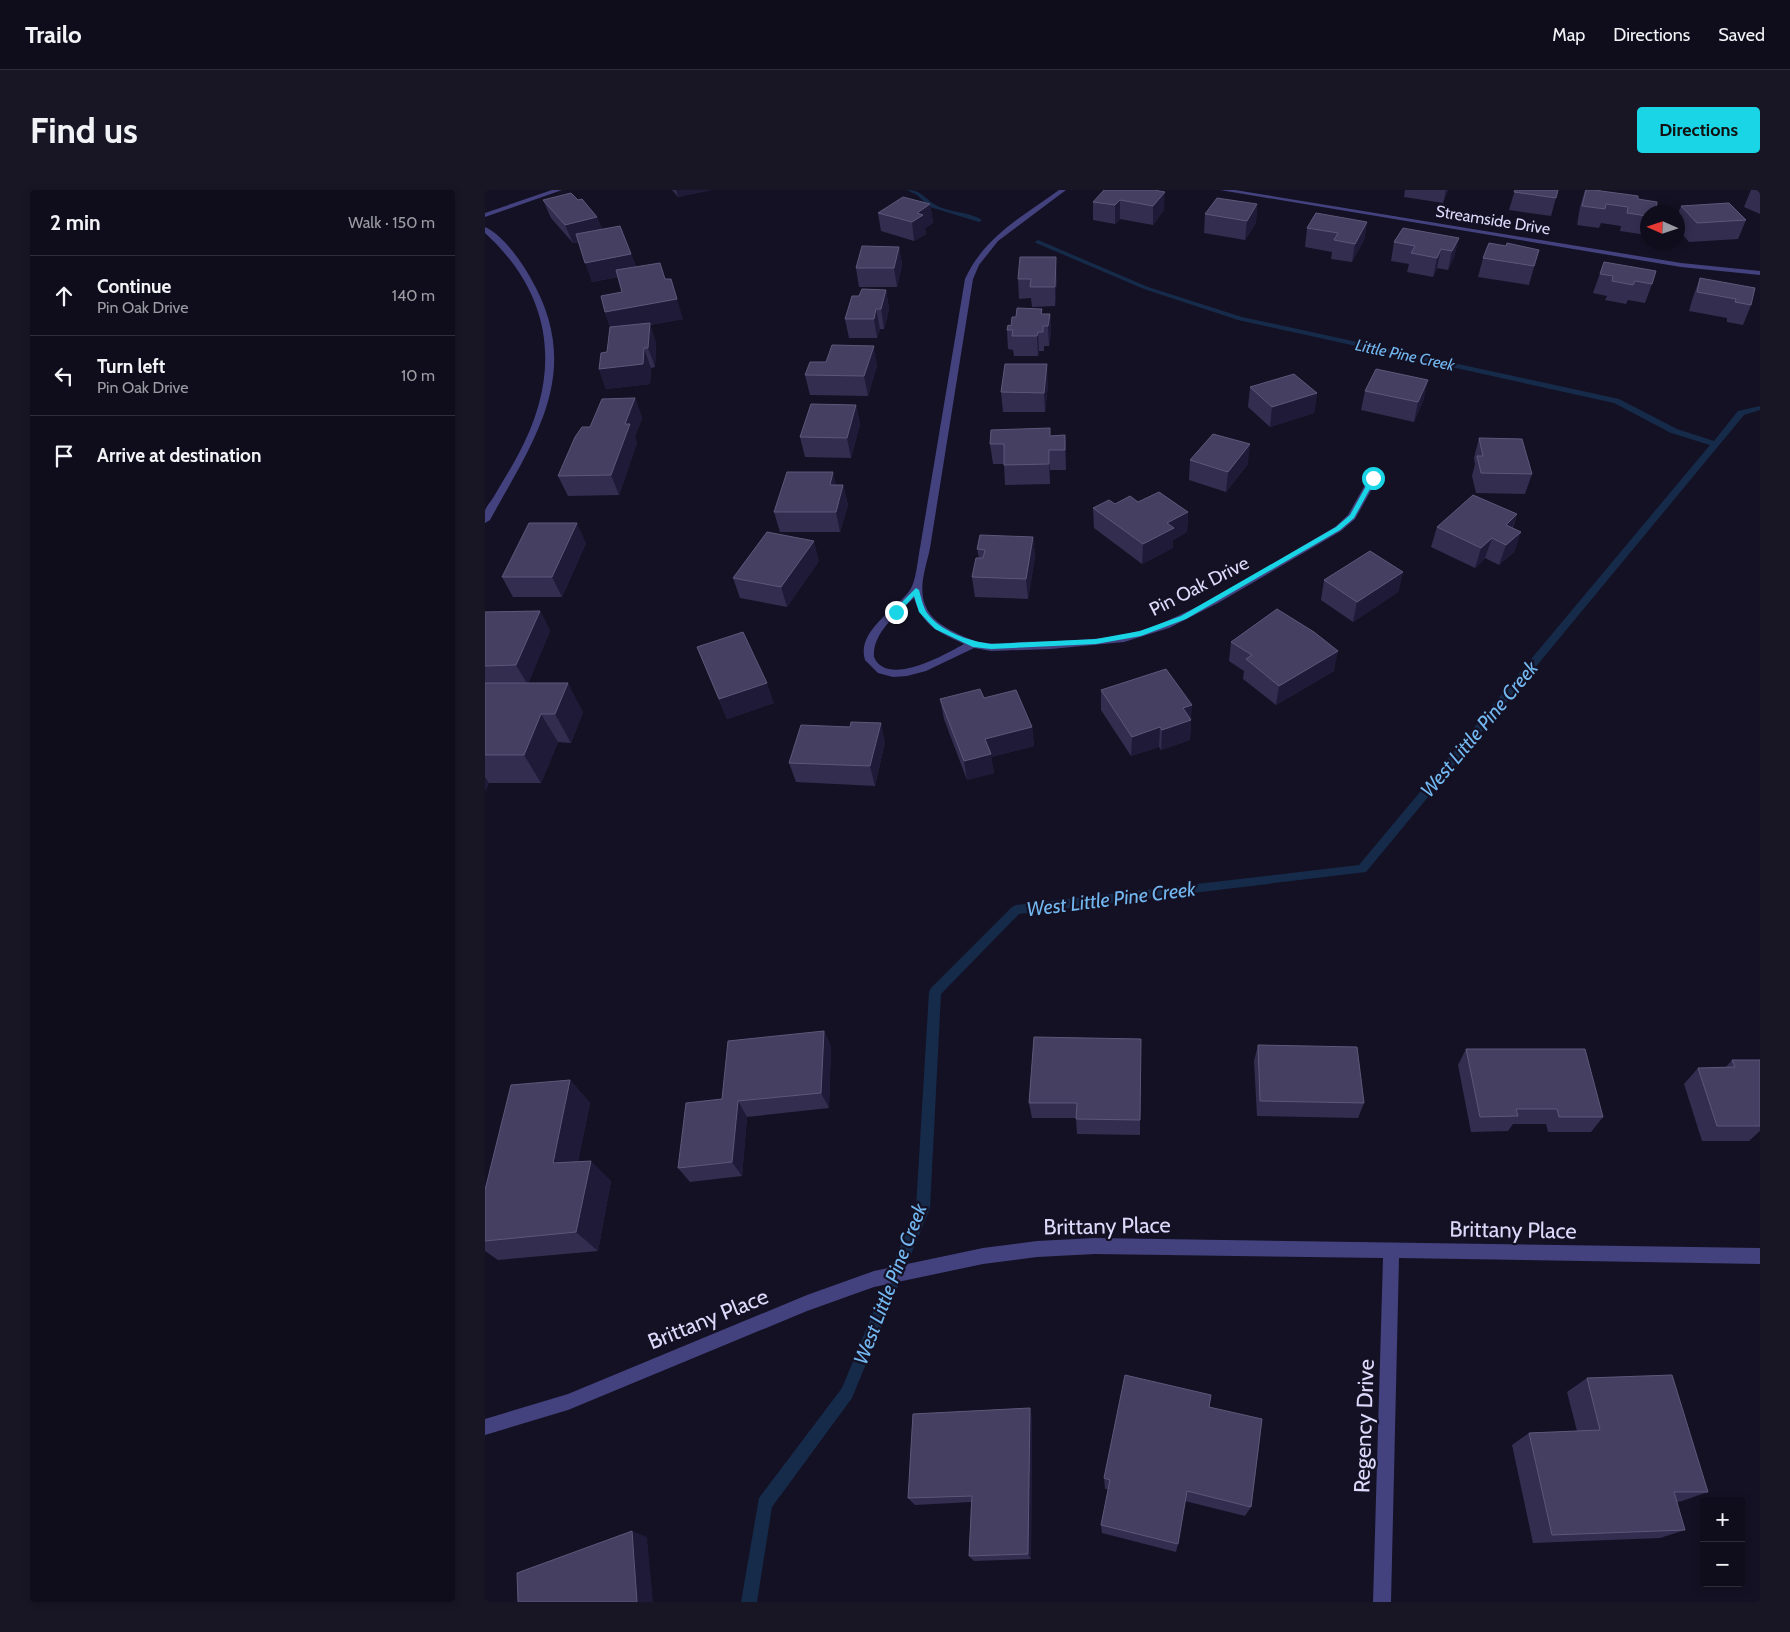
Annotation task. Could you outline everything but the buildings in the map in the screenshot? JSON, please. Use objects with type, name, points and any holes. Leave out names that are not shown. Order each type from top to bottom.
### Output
[{"type":"street","points":[[485,215],[559,190]]},
{"type":"street","points":[[973,644],[920,670],[888,673],[876,668],[869,660],[868,648],[873,637],[916,590],[925,548],[972,269],[979,255],[990,244],[1063,190]]},
{"type":"street","name":"Streamside Drive","points":[[1223,190],[1681,265],[1760,273]]},
{"type":"street","points":[[485,229],[511,253],[530,281],[538,297],[548,332],[550,370],[545,400],[535,428],[485,520]]},
{"type":"street","name":"Pin Oak Drive","points":[[916,590],[923,612],[930,621],[950,634],[973,644],[991,647],[1018,647],[1096,642],[1124,638],[1165,626],[1214,601],[1338,528],[1352,516],[1373,478]]},
{"type":"street","name":"Brittany Place","points":[[485,1427],[568,1402],[807,1303],[874,1279],[983,1256],[1095,1246],[1760,1256]]},
{"type":"street","name":"Regency Drive","points":[[1382,1602],[1391,1251]]},
{"type":"waterway","name":"Little Pine Creek","points":[[910,190],[919,194],[932,206],[979,220]]},
{"type":"waterway","name":"Little Pine Creek","points":[[1038,242],[1146,288],[1240,319],[1616,401],[1674,431],[1715,444]]},
{"type":"waterway","name":"West Little Pine Creek","points":[[749,1602],[765,1504],[847,1393],[923,1208],[935,992],[1016,910],[1362,869],[1741,413],[1760,408]]},
{"type":"route","points":[[896,612],[916,590],[923,612],[930,621],[950,634],[973,644],[991,647],[1018,647],[1096,642],[1124,638],[1165,626],[1184,618],[1338,528],[1352,516],[1373,478]]}]
